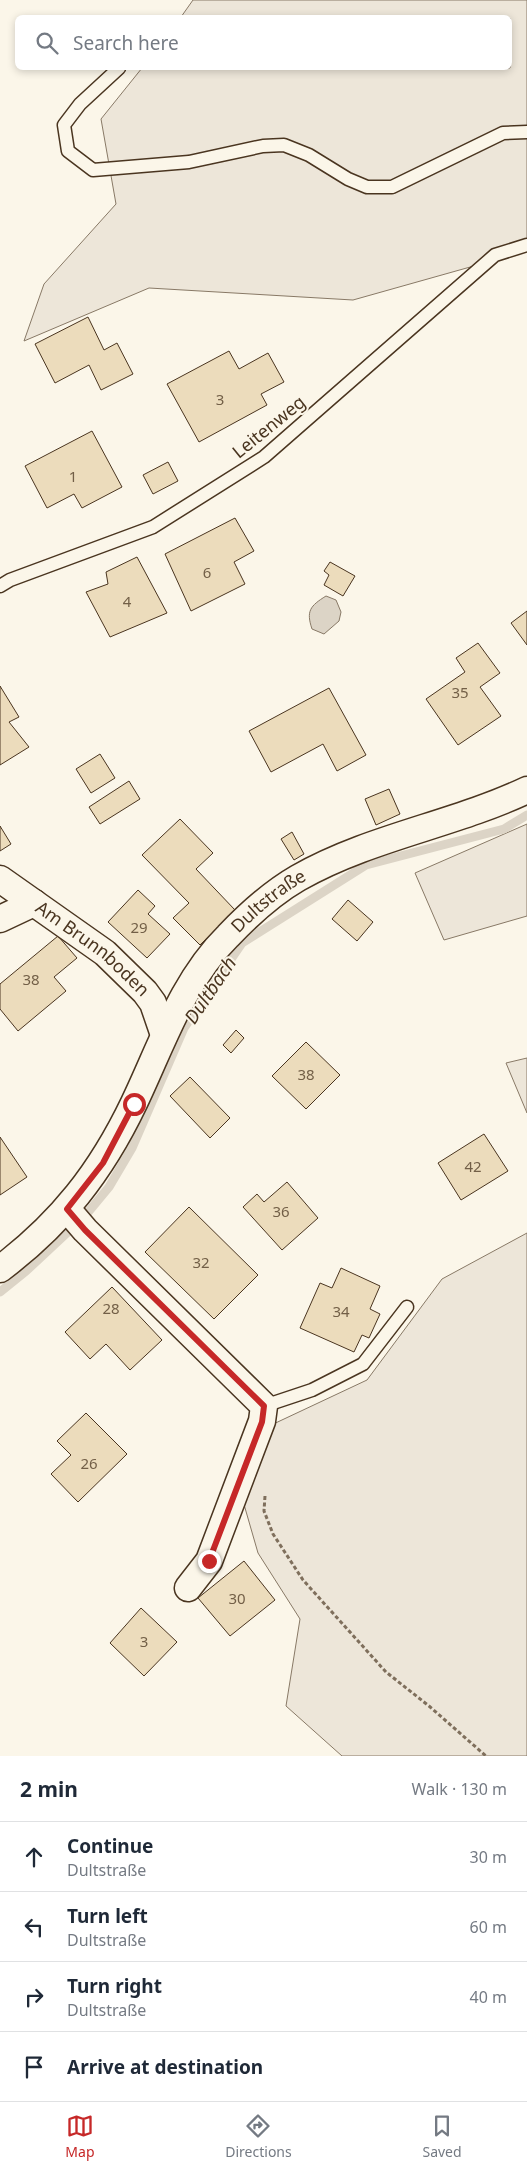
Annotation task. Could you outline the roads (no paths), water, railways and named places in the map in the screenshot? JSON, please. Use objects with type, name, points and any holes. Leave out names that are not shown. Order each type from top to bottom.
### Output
[{"type":"street","name":"Dultstraße","points":[[0,1269],[75,1219],[134,1104],[164,1036],[204,962],[227,936],[280,890],[298,878],[374,844],[509,799],[527,790]]},
{"type":"street","name":"Am Brunnboden","points":[[0,879],[105,954],[145,992],[154,1003],[164,1036]]},
{"type":"street","points":[[0,919],[34,903]]},
{"type":"street","points":[[75,1219],[264,1406],[262,1422],[209,1561],[188,1588]]},
{"type":"lane","points":[[116,70],[80,104],[64,125],[68,151],[93,170],[189,162],[263,146],[284,145],[309,155],[348,180],[367,187],[392,187],[503,133],[527,132]]},
{"type":"lane","name":"Leitenweg","points":[[0,586],[10,580],[153,527],[264,457],[495,255],[527,245]]},
{"type":"lane","points":[[264,1406],[312,1390],[363,1364],[408,1307]]},
{"type":"waterway","name":"Dultbach","points":[[0,1292],[26,1271],[85,1216],[109,1187],[132,1148],[184,1028],[242,943],[366,865],[504,829],[527,815]]}]
